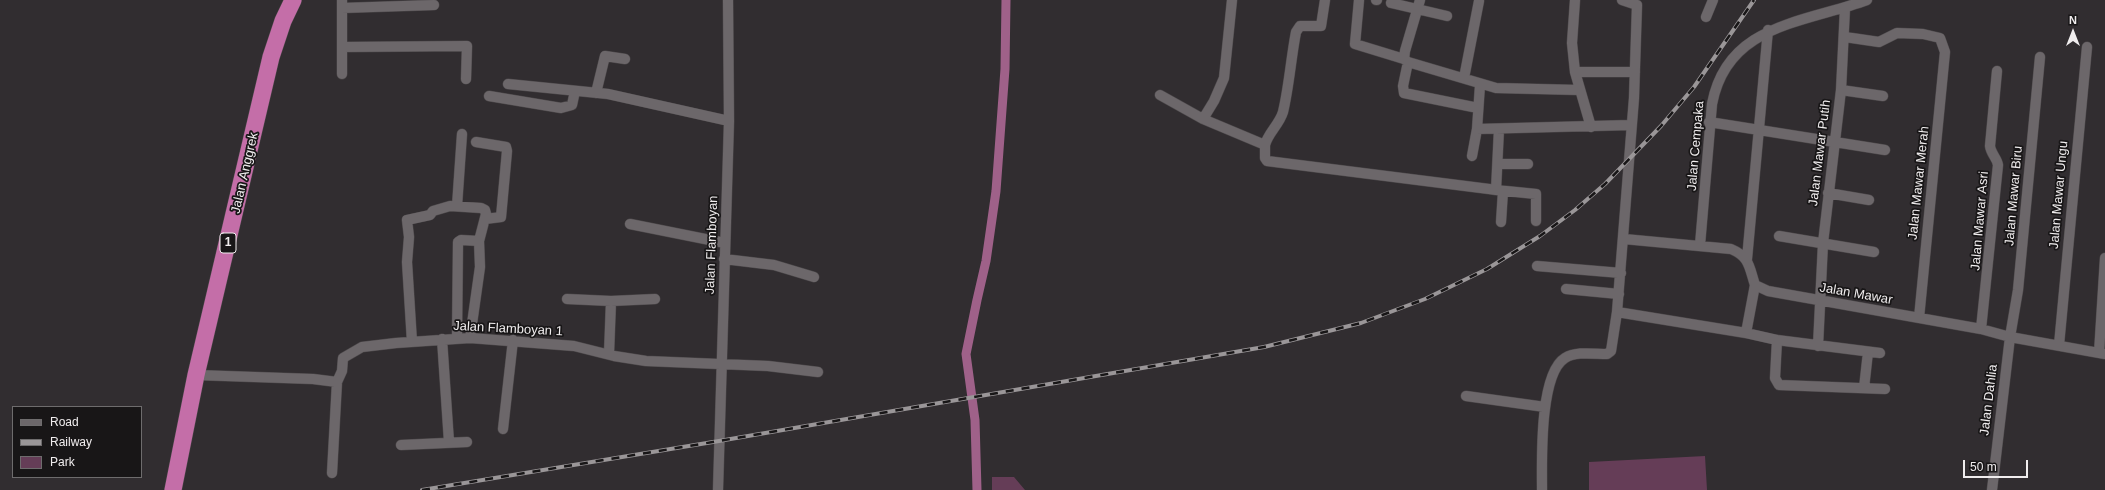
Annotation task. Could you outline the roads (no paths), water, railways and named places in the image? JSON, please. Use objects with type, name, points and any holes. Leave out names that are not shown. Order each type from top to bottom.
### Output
[{"type":"highway","name":"Jalan Anggrek","points":[[173,490],[196,375],[271,57],[283,21],[293,0]]},
{"type":"street","name":"Jalan Flamboyan","points":[[718,490],[720,365],[729,121],[728,0]]},
{"type":"street","points":[[1203,119],[1214,101],[1224,78],[1232,0]]},
{"type":"street","points":[[1325,0],[1321,26],[1300,26],[1296,32],[1283,113],[1277,126],[1267,137],[1265,145],[1265,158],[1267,162],[1536,194],[1536,221]]},
{"type":"street","points":[[1359,0],[1355,44],[1464,78],[1480,85],[1496,88],[1579,90]]},
{"type":"street","points":[[1575,0],[1572,43],[1575,72],[1591,127]]},
{"type":"street","points":[[1542,490],[1542,441],[1545,406],[1554,373],[1563,359],[1573,355],[1607,354],[1611,351],[1617,312],[1624,239],[1635,72],[1637,2],[1622,0]]},
{"type":"street","points":[[1706,16],[1713,0]]},
{"type":"street","points":[[1464,78],[1479,1]]},
{"type":"street","name":"Jalan Cempaka","points":[[1700,245],[1709,122],[1715,88],[1725,70],[1748,42],[1768,30],[1845,8],[1863,1]]},
{"type":"street","points":[[1391,2],[1419,4],[1447,16]]},
{"type":"street","points":[[342,74],[342,4],[434,5]]},
{"type":"street","points":[[1419,4],[1406,61],[1403,86],[1404,93],[1478,108]]},
{"type":"street","name":"Jalan Mawar Putih","points":[[1818,346],[1823,243],[1841,90],[1845,37],[1845,8]]},
{"type":"street","points":[[1746,333],[1755,285],[1747,259],[1768,30]]},
{"type":"street","name":"Jalan Mawar Merah","points":[[1845,37],[1879,42],[1897,33],[1922,34],[1940,38],[1945,52],[1919,318]]},
{"type":"street","points":[[342,47],[467,46],[466,79]]},
{"type":"street","name":"Jalan Mawar Ungu","points":[[2059,345],[2088,47]]},
{"type":"street","points":[[596,93],[606,56],[625,59]]},
{"type":"street","name":"Jalan Mawar Biru","points":[[2010,337],[2018,290],[2040,57]]},
{"type":"street","name":"Jalan Mawar Asri","points":[[1981,329],[1998,165],[1997,159],[1990,152],[1997,71]]},
{"type":"street","points":[[1575,72],[1635,72]]},
{"type":"street","points":[[508,84],[596,93],[729,121]]},
{"type":"street","points":[[1472,156],[1477,129],[1480,85]]},
{"type":"street","points":[[1841,90],[1883,96]]},
{"type":"street","points":[[489,96],[561,108],[572,105],[575,91]]},
{"type":"street","points":[[1160,95],[1203,119],[1265,145]]},
{"type":"street","points":[[1709,122],[1835,140],[1884,150]]},
{"type":"street","points":[[1477,129],[1631,125]]},
{"type":"street","points":[[1499,129],[1498,164],[1501,222]]},
{"type":"street","points":[[457,206],[462,134]]},
{"type":"street","points":[[476,142],[502,145],[506,147],[507,151],[501,217],[485,219]]},
{"type":"street","points":[[1498,164],[1528,164]]},
{"type":"street","points":[[1828,193],[1869,200]]},
{"type":"street","points":[[412,342],[407,262],[409,237],[407,220],[430,215],[433,211],[457,206],[481,208],[485,210],[485,219],[479,241],[479,274],[470,338]]},
{"type":"street","points":[[630,224],[725,243]]},
{"type":"street","points":[[1779,236],[1874,252]]},
{"type":"street","points":[[1624,239],[1731,249],[1747,259]]},
{"type":"street","points":[[457,338],[458,242],[461,240],[479,241]]},
{"type":"street","points":[[2102,354],[2105,258]]},
{"type":"street","points":[[724,259],[774,265],[814,277]]},
{"type":"street","points":[[1537,266],[1621,273]]},
{"type":"street","name":"Jalan Mawar","points":[[1755,285],[1768,291],[1981,329],[2010,337],[2102,354]]},
{"type":"street","points":[[1566,289],[1619,294]]},
{"type":"street","points":[[568,300],[655,300]]},
{"type":"street","points":[[609,354],[611,301]]},
{"type":"street","points":[[1617,312],[1746,333],[1777,340],[1880,353]]},
{"type":"street","name":"Jalan Dahlia","points":[[1992,490],[2010,337]]},
{"type":"street","name":"Jalan Flamboyan 1","points":[[332,473],[337,382],[342,374],[342,360],[345,356],[362,347],[457,338],[513,340],[574,346],[646,361],[768,366],[818,372]]},
{"type":"street","points":[[442,339],[449,442]]},
{"type":"street","points":[[503,429],[513,340]]},
{"type":"street","points":[[1777,340],[1775,378],[1779,384],[1885,389]]},
{"type":"street","points":[[1864,388],[1868,352]]},
{"type":"street","points":[[196,375],[306,378],[337,382]]},
{"type":"street","points":[[1466,396],[1545,406]]},
{"type":"street","points":[[401,445],[467,442]]},
{"type":"waterway","points":[[977,490],[975,420],[966,354],[986,261],[996,191],[1005,69],[1006,0]]},
{"type":"railway","points":[[422,490],[719,441],[1264,347],[1361,323],[1425,299],[1487,269],[1540,236],[1575,210],[1605,184],[1661,126],[1694,87],[1754,0]]}]
